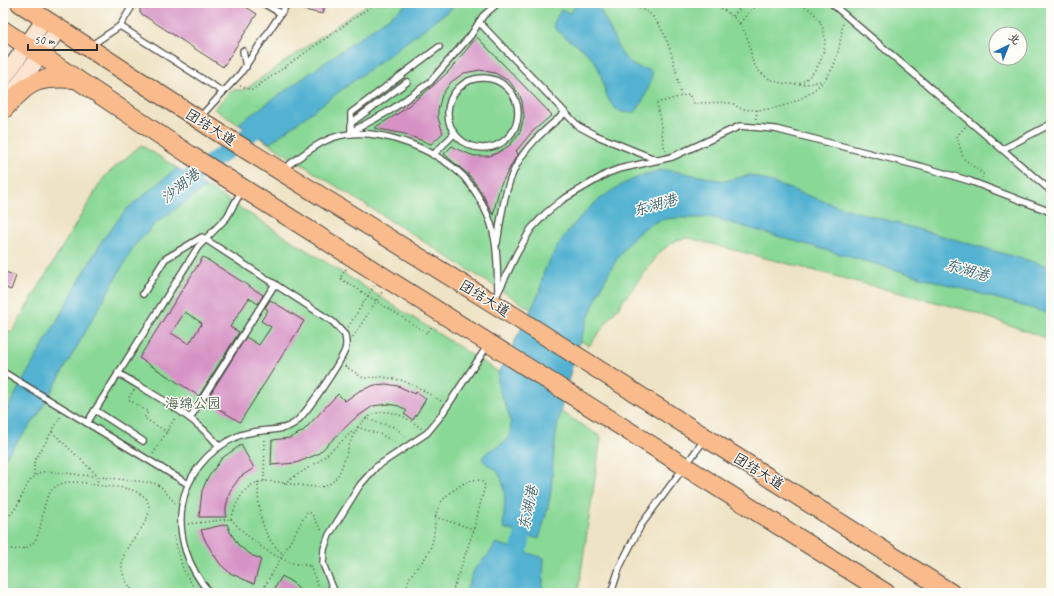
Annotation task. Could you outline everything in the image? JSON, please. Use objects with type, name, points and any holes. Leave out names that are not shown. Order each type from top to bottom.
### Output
[{"type":"main road","name":"团结大道","points":[[20,3],[221,134],[496,298],[517,318],[951,593]]},
{"type":"main road","points":[[3,30],[190,155],[886,593]]},
{"type":"main road","points":[[3,110],[21,91],[37,80],[49,77],[78,79]]},
{"type":"street","points":[[3,80],[33,49],[52,23]]},
{"type":"street","points":[[3,106],[33,49]]},
{"type":"lane","points":[[88,47],[120,26],[134,3]]},
{"type":"lane","points":[[264,3],[280,13]]},
{"type":"lane","points":[[198,119],[246,67],[280,13],[288,3]]},
{"type":"lane","points":[[281,170],[326,140],[351,133],[391,110],[430,82],[471,35],[479,22],[498,3]]},
{"type":"lane","points":[[831,3],[1051,191]]},
{"type":"lane","points":[[479,22],[564,113],[585,131],[658,160]]},
{"type":"lane","points":[[120,26],[223,92]]},
{"type":"lane","points":[[351,133],[350,113],[440,47]]},
{"type":"lane","points":[[243,51],[246,67]]},
{"type":"lane","points":[[479,78],[492,79],[504,85],[513,95],[518,108],[517,121],[512,133],[502,142],[490,148],[476,148],[464,143],[454,134],[448,122],[448,108],[452,95],[466,81],[479,78]]},
{"type":"lane","points":[[351,123],[407,82]]},
{"type":"lane","points":[[496,298],[496,247],[506,193],[515,167],[534,141],[564,113]]},
{"type":"lane","points":[[1003,149],[1051,124]]},
{"type":"lane","points":[[496,298],[524,240],[531,229],[546,213],[562,200],[608,173],[667,158],[737,127],[755,126],[775,129],[872,153],[980,184],[1051,212]]},
{"type":"lane","points":[[351,133],[374,135],[404,141],[433,155],[452,167],[471,185],[488,217],[496,247]]},
{"type":"lane","points":[[433,155],[454,134]]},
{"type":"lane","points":[[87,423],[198,247],[227,217],[237,184]]},
{"type":"lane","points":[[143,294],[165,259],[202,237],[333,322],[344,332],[346,341],[345,350],[307,410],[297,422],[284,429],[248,432],[219,446],[194,470],[188,484],[182,511],[181,525],[183,543],[190,564],[210,593]]},
{"type":"lane","points":[[190,418],[275,284]]},
{"type":"lane","points":[[335,593],[323,564],[326,540],[367,476],[382,463],[414,444],[427,433],[493,345]]},
{"type":"lane","points":[[3,372],[188,484]]},
{"type":"lane","points":[[118,373],[190,418],[208,433],[219,446]]},
{"type":"lane","points":[[95,410],[143,441]]},
{"type":"lane","points":[[611,593],[620,566],[641,525],[706,437]]},
{"type":"path","points":[[232,83],[252,90],[376,3]]},
{"type":"path","points":[[624,3],[649,14],[662,32],[674,66],[681,96]]},
{"type":"path","points":[[710,3],[733,16],[740,24],[747,37],[755,66],[764,74],[779,82],[797,85],[823,80]]},
{"type":"path","points":[[733,16],[745,3]]},
{"type":"path","points":[[740,24],[751,10],[762,3]]},
{"type":"path","points":[[797,85],[816,71],[823,58],[825,42],[822,27],[818,20],[808,9],[798,3]]},
{"type":"path","points":[[667,158],[657,103],[689,94],[693,103],[730,103],[741,109],[774,109],[790,104],[806,94],[823,80],[830,71],[837,55],[843,22]]},
{"type":"path","points":[[755,126],[757,109]]},
{"type":"path","points":[[970,121],[957,136],[964,158],[983,174],[980,184]]},
{"type":"path","points":[[347,268],[340,278],[427,333],[434,322]]},
{"type":"path","points":[[344,332],[374,285]]},
{"type":"path","points":[[345,350],[383,290]]},
{"type":"path","points":[[338,361],[362,377],[391,378],[413,384],[448,406]]},
{"type":"path","points":[[137,385],[128,399],[148,412],[144,418],[167,432]]},
{"type":"path","points":[[34,476],[34,462],[65,410]]},
{"type":"path","points":[[149,461],[179,411]]},
{"type":"path","points":[[283,483],[321,460],[365,419],[379,413],[391,413],[411,421],[427,433]]},
{"type":"path","points":[[365,419],[398,429],[414,444]]},
{"type":"path","points":[[356,428],[382,434],[405,449]]},
{"type":"path","points":[[232,519],[243,492],[250,485],[258,482],[319,487],[330,484],[339,472],[356,428]]},
{"type":"path","points":[[263,430],[266,443],[264,482]]},
{"type":"path","points":[[52,432],[98,476]]},
{"type":"path","points":[[3,518],[15,511],[26,485],[34,476],[40,472],[50,471],[156,484],[182,511]]},
{"type":"path","points":[[97,485],[98,476]]},
{"type":"path","points":[[407,593],[408,579],[425,557],[431,546],[435,517],[439,504],[450,493],[467,482],[479,480],[483,482],[485,486],[474,529],[452,593]]},
{"type":"path","points":[[3,548],[22,549],[35,541],[39,532],[48,497],[58,485],[67,482],[131,489],[140,493],[148,501],[149,510],[144,524],[127,546],[123,554],[124,576],[135,593]]},
{"type":"path","points":[[258,482],[259,511],[263,526],[272,542],[283,553]]},
{"type":"path","points":[[261,593],[308,511],[317,522],[326,540]]},
{"type":"path","points":[[435,517],[474,529]]},
{"type":"path","points":[[181,525],[232,519]]},
{"type":"path","points":[[232,519],[254,540],[281,558],[310,566],[323,564]]},
{"type":"path","points":[[310,566],[321,593]]},
{"type":"green space","points":[[369,3],[1051,3],[1051,340],[970,311],[688,238],[677,240],[661,251],[589,346],[214,109],[232,90],[244,90]]},
{"type":"green space","name":"海绵公园","points":[[141,145],[601,437],[578,593],[3,593],[3,329],[12,332],[106,175]]},
{"type":"water","points":[[409,3],[459,3],[270,143],[238,124]]},
{"type":"water","points":[[577,3],[597,3],[623,56],[633,65],[640,68],[649,69],[652,72],[651,81],[646,93],[635,112],[624,112],[614,107],[610,103],[596,64],[586,52],[554,27],[554,22],[561,10],[571,13]]},
{"type":"water","points":[[177,168],[206,187],[156,223],[134,246],[37,417],[3,460],[3,416],[103,239],[127,209]]},
{"type":"water","points":[[662,170],[725,181],[751,175],[840,207],[1051,267],[1051,314],[710,217],[673,218],[658,221],[651,224],[633,239],[616,261],[601,288],[588,319],[567,383],[555,442],[550,495],[539,539],[503,528],[505,500],[504,486],[499,474],[482,459],[488,452],[505,442],[510,432],[511,424],[509,416],[498,386],[499,371],[539,292],[544,272],[564,237],[591,206],[607,194],[625,183],[643,175]]},
{"type":"water","points":[[496,543],[544,558],[541,593],[465,593],[475,568],[489,554]]},
{"type":"building","points":[[140,3],[240,3],[257,14],[223,67],[140,13]]},
{"type":"building","points":[[300,3],[325,3],[323,14],[299,9]]},
{"type":"building","points":[[477,37],[552,115],[532,132],[516,151],[518,153],[500,186],[493,215],[481,191],[469,175],[444,154],[452,146],[474,156],[489,156],[510,145],[520,132],[524,117],[522,101],[519,94],[509,81],[495,73],[480,70],[464,73],[451,82],[442,95],[438,110],[438,118],[443,133],[431,144],[405,134],[374,128],[399,113],[433,86],[448,72]]},
{"type":"building","points":[[203,257],[263,295],[258,304],[249,298],[230,327],[239,332],[199,396],[139,358]],"holes":[[[185,312],[202,323],[189,344],[171,333]]]},
{"type":"building","points":[[3,271],[16,276],[11,290],[3,287]]},
{"type":"building","points":[[270,300],[304,321],[240,422],[206,401],[246,337],[259,345],[271,327],[261,321],[268,310],[265,308]]},
{"type":"building","points":[[386,384],[398,386],[415,394],[416,392],[426,399],[413,420],[404,414],[407,411],[399,406],[388,404],[373,406],[354,419],[318,454],[296,463],[271,465],[272,440],[290,438],[303,431],[338,394],[345,401],[359,391],[375,385]]},
{"type":"building","points":[[241,445],[254,468],[240,477],[230,491],[226,507],[226,517],[199,517],[202,491],[207,479],[222,458]]},
{"type":"building","points":[[227,524],[239,546],[253,556],[261,559],[254,584],[230,573],[220,564],[206,542],[201,530]]},
{"type":"building","points":[[282,576],[293,583],[302,593],[272,593]]},
{"type":"waterway","name":"沙湖港","points":[[172,191],[270,119]]},
{"type":"waterway","name":"东湖港","points":[[510,593],[528,511]]}]
